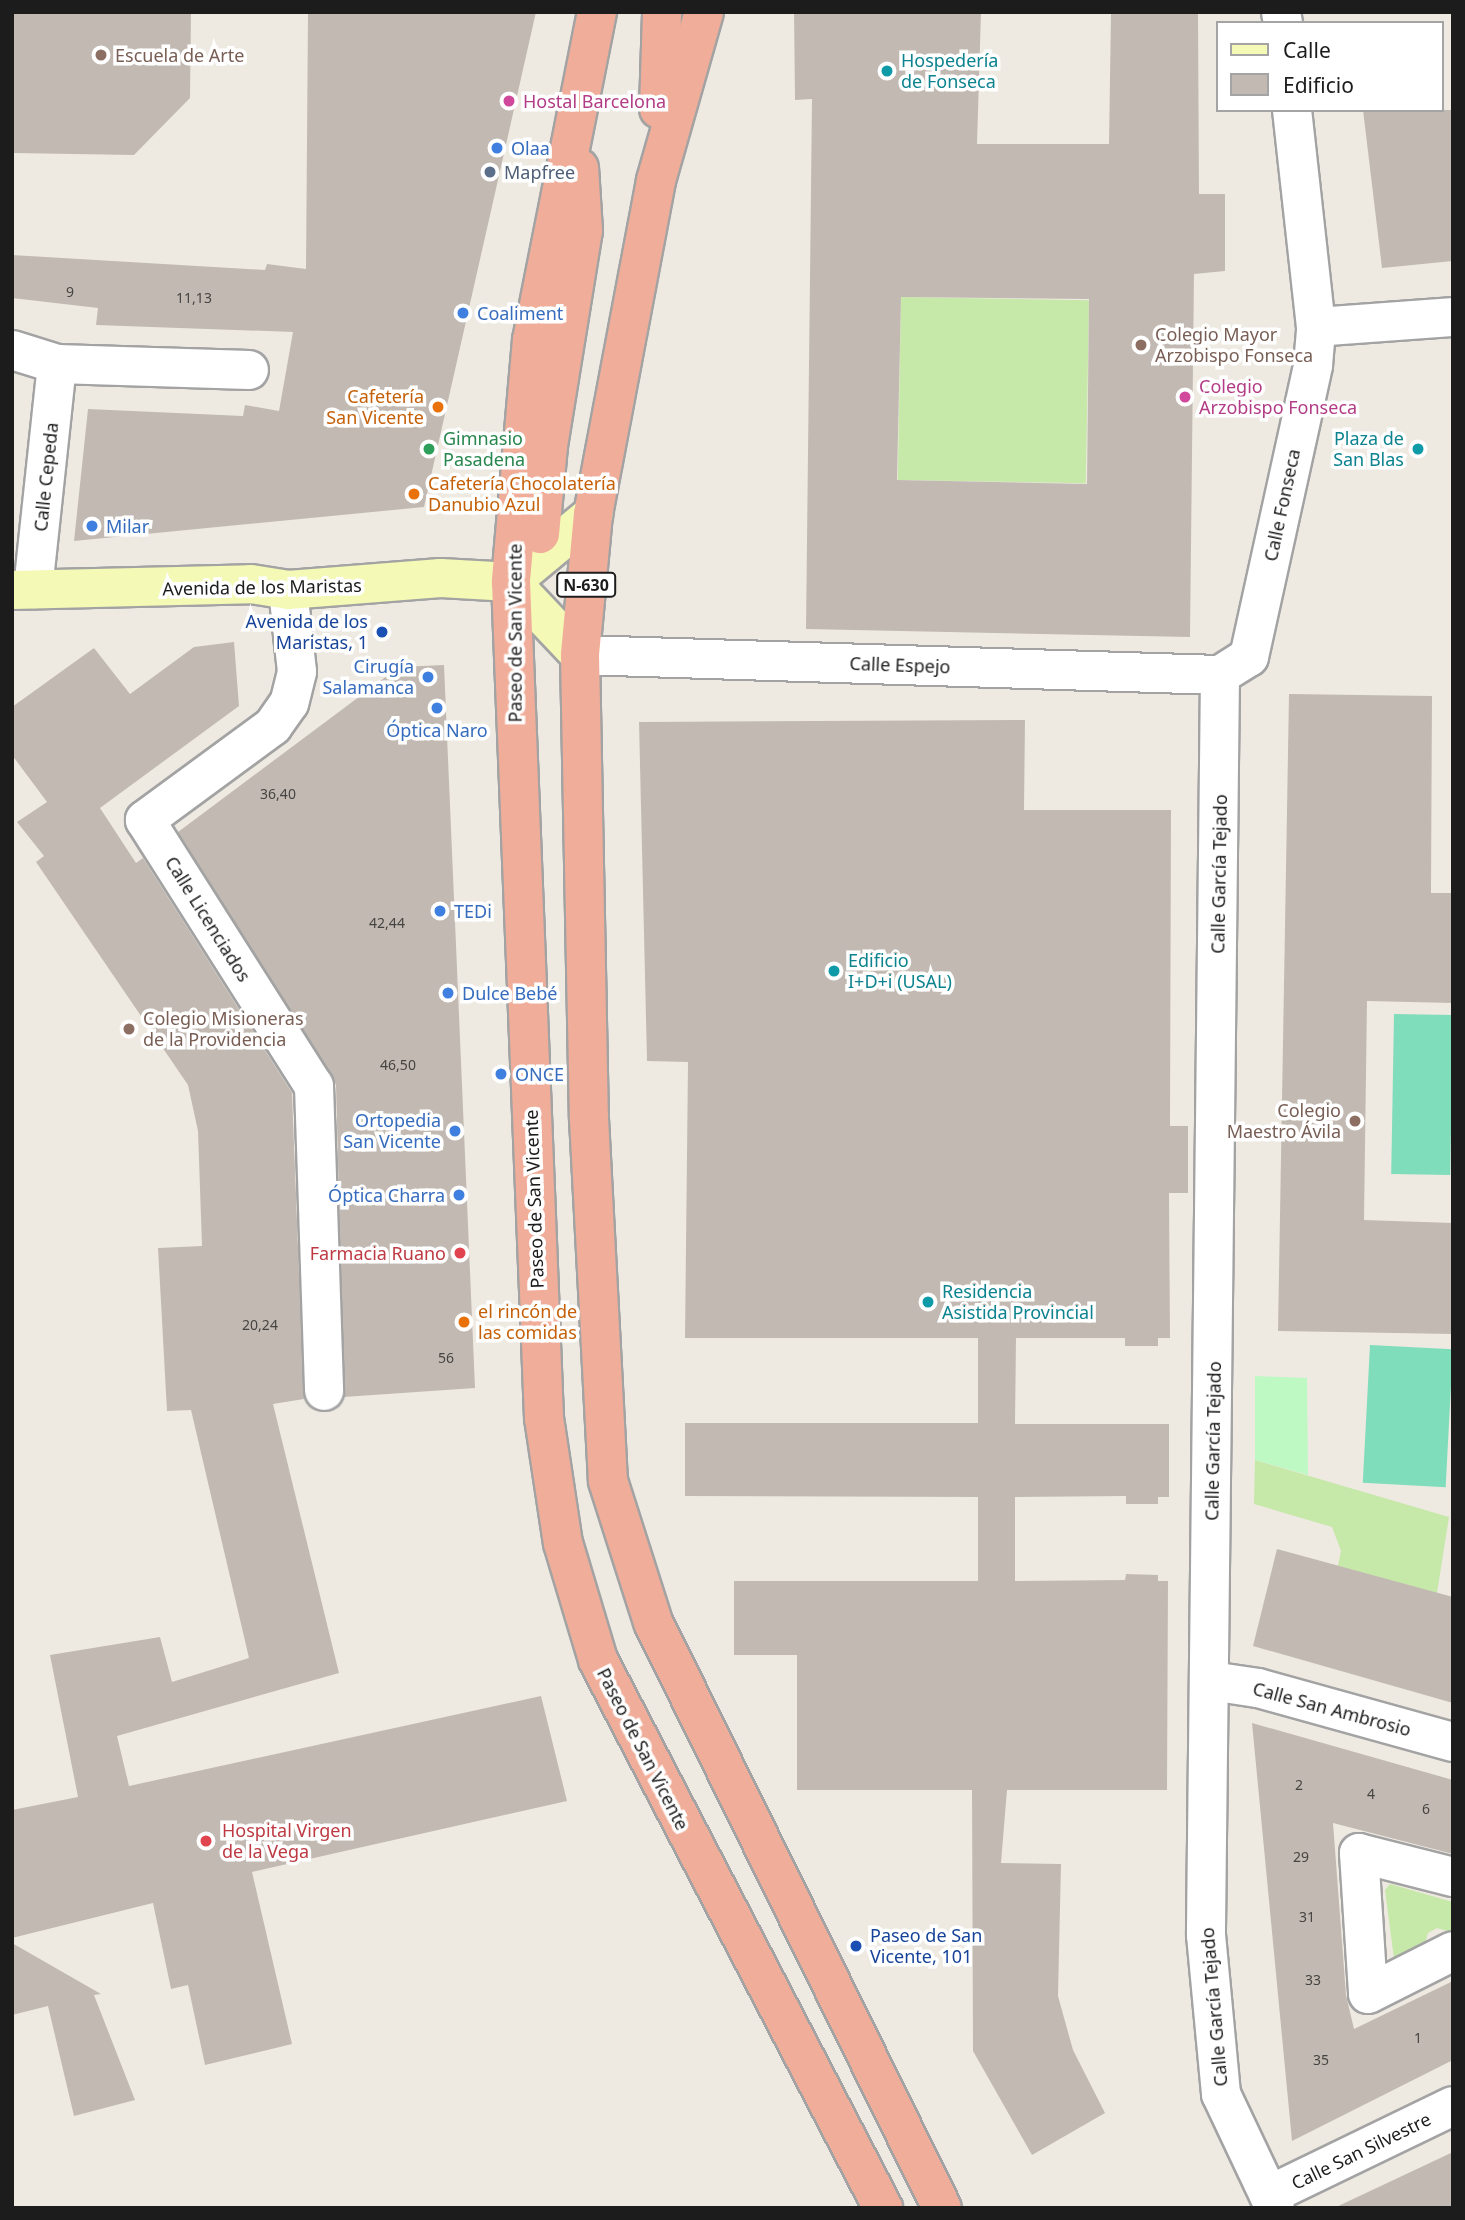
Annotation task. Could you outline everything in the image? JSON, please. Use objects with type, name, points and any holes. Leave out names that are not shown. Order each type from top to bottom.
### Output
[{"type":"highway","name":"Paseo de San Vicente","points":[[597,12],[532,341],[528,582],[543,1405],[564,1543],[598,1660],[883,2208]]},
{"type":"highway","points":[[656,181],[662,12]]},
{"type":"highway","points":[[593,514],[656,181],[704,12]]},
{"type":"highway","name":"N-630","points":[[580,655],[593,514]]},
{"type":"highway","points":[[580,655],[589,1119],[608,1481],[653,1622],[942,2208]]},
{"type":"main road","points":[[580,655],[528,582],[593,514]]},
{"type":"main road","name":"Avenida de los Maristas","points":[[23,590],[91,585],[128,590],[251,584],[288,590],[440,578],[528,582]]},
{"type":"street","name":"Calle Fonseca","points":[[1220,675],[1249,657],[1313,365],[1316,327],[1292,112]]},
{"type":"street","points":[[1316,327],[1453,317]]},
{"type":"street","points":[[12,350],[57,364],[249,370]]},
{"type":"street","name":"Calle Cepeda","points":[[23,590],[57,364]]},
{"type":"street","name":"Calle Licenciados","points":[[288,590],[297,672],[289,703],[274,726],[145,820],[314,1086],[324,1391]]},
{"type":"street","name":"Calle Espejo","points":[[580,655],[1220,675]]},
{"type":"street","name":"Calle García Tejado","points":[[1220,675],[1211,1681],[1206,1935],[1222,2094],[1272,2201]]},
{"type":"street","name":"Calle San Ambrosio","points":[[1211,1681],[1258,1688],[1453,1742]]},
{"type":"street","points":[[1453,1877],[1359,1853],[1368,1994],[1453,1951]]},
{"type":"street","name":"Calle San Silvestre","points":[[1272,2201],[1453,2106]]},
{"type":"green space","points":[[901,297],[1089,300],[1086,483],[898,480]]},
{"type":"green space","points":[[1394,1014],[1453,1015],[1450,1175],[1391,1174]]},
{"type":"green space","points":[[1370,1345],[1453,1349],[1446,1487],[1363,1483]]},
{"type":"green space","points":[[1255,1376],[1307,1378],[1308,1475],[1255,1460]]},
{"type":"green space","points":[[1255,1460],[1449,1517],[1437,1593],[1338,1566],[1341,1551],[1332,1527],[1254,1504]]},
{"type":"green space","points":[[1390,1884],[1453,1902],[1453,1933],[1437,1928],[1428,1933],[1423,1950],[1394,1959],[1385,1890]]},
{"type":"building","name":"Escuela de Arte","points":[[12,12],[191,12],[190,98],[134,155],[12,153]]},
{"type":"building","points":[[308,12],[536,12],[424,507],[74,541],[88,409],[243,416],[245,405],[279,411],[293,332],[96,325],[98,308],[12,298],[12,255],[265,270],[267,264],[306,269]]},
{"type":"building","name":"Colegio Mayor Arzobispo Fonseca","points":[[794,12],[981,12],[977,144],[1109,144],[1111,12],[1198,12],[1199,194],[1225,194],[1225,271],[1194,274],[1190,637],[806,629],[812,99],[795,100]],"holes":[[[901,297],[1089,299],[1087,484],[897,480]]]},
{"type":"building","points":[[1453,110],[1453,261],[1382,268],[1363,112]]},
{"type":"building","points":[[234,642],[239,706],[100,808],[136,863],[143,858],[292,1093],[304,1399],[273,1404],[339,1673],[117,1736],[129,1786],[541,1696],[567,1801],[252,1872],[292,2044],[205,2065],[188,1985],[171,1989],[153,1903],[12,1938],[12,1810],[78,1797],[50,1655],[160,1637],[172,1682],[249,1658],[191,1410],[167,1411],[158,1248],[202,1246],[198,1131],[188,1085],[36,862],[44,856],[17,822],[47,802],[12,755],[12,707],[94,648],[130,694],[194,647]]},
{"type":"building","points":[[444,665],[475,1388],[344,1397],[336,1085],[178,832],[399,667]]},
{"type":"building","points":[[1289,694],[1432,696],[1431,893],[1453,893],[1453,1003],[1367,1001],[1364,1220],[1453,1223],[1453,1334],[1278,1331]]},
{"type":"building","points":[[1025,720],[1024,810],[1171,810],[1170,1126],[1188,1126],[1188,1193],[1169,1193],[1170,1338],[1158,1338],[1158,1346],[1125,1346],[1125,1338],[1016,1338],[1015,1424],[1169,1424],[1169,1497],[1158,1497],[1158,1504],[1126,1504],[1126,1496],[1015,1497],[1015,1581],[1125,1580],[1126,1574],[1158,1575],[1158,1581],[1168,1581],[1167,1790],[1007,1790],[1001,1863],[1061,1864],[1058,1996],[1073,2050],[1105,2113],[1032,2155],[973,2051],[972,1790],[797,1790],[797,1655],[734,1655],[734,1581],[978,1581],[978,1497],[685,1496],[685,1423],[978,1423],[978,1338],[685,1338],[688,1062],[647,1061],[639,722]]},
{"type":"building","points":[[1277,1549],[1453,1597],[1453,1703],[1253,1646]]},
{"type":"building","points":[[1252,1723],[1453,1780],[1453,1854],[1333,1823],[1346,1995],[1354,2029],[1453,1981],[1453,2060],[1292,2141]]},
{"type":"building","points":[[12,1943],[101,1994],[94,1995],[135,2100],[74,2116],[48,2006],[12,2015]]},
{"type":"building","points":[[1453,2152],[1453,2208],[1334,2208]]},
{"type":"place","name":"Escuela de Arte","points":[[101,55]]},
{"type":"place","name":"Hospedería de Fonseca","points":[[887,71]]},
{"type":"place","name":"Hostal Barcelona","points":[[509,101]]},
{"type":"place","name":"Olaa","points":[[497,148]]},
{"type":"place","name":"Mapfree","points":[[490,172]]},
{"type":"place","name":"Coaliment","points":[[463,313]]},
{"type":"place","name":"Colegio Mayor Arzobispo Fonseca","points":[[1141,345]]},
{"type":"place","name":"Colegio Arzobispo Fonseca","points":[[1185,397]]},
{"type":"place","name":"Cafetería San Vicente","points":[[438,407]]},
{"type":"place","name":"Gimnasio Pasadena","points":[[429,449]]},
{"type":"place","name":"Plaza de San Blas","points":[[1418,449]]},
{"type":"place","name":"Cafetería Chocolatería Danubio Azul","points":[[414,494]]},
{"type":"place","name":"Milar","points":[[92,526]]},
{"type":"place","name":"Avenida de los Maristas, 1","points":[[382,632]]},
{"type":"place","name":"Cirugía Salamanca","points":[[428,677]]},
{"type":"place","name":"Óptica Naro","points":[[437,708]]},
{"type":"place","name":"TEDi","points":[[440,911]]},
{"type":"place","name":"Edificio I+D+i (USAL)","points":[[834,971]]},
{"type":"place","name":"Dulce Bebé","points":[[448,993]]},
{"type":"place","name":"Colegio Misioneras de la Providencia","points":[[129,1029]]},
{"type":"place","name":"ONCE","points":[[501,1074]]},
{"type":"place","name":"Colegio Maestro Ávila","points":[[1355,1121]]},
{"type":"place","name":"Ortopedia San Vicente","points":[[455,1131]]},
{"type":"place","name":"Óptica Charra","points":[[459,1195]]},
{"type":"place","name":"Farmacia Ruano","points":[[460,1253]]},
{"type":"place","name":"Residencia Asistida Provincial","points":[[928,1302]]},
{"type":"place","name":"el rincón de las comidas","points":[[464,1322]]},
{"type":"place","name":"Hospital Virgen de la Vega","points":[[206,1841]]},
{"type":"place","name":"Paseo de San Vicente, 101","points":[[856,1946]]}]
